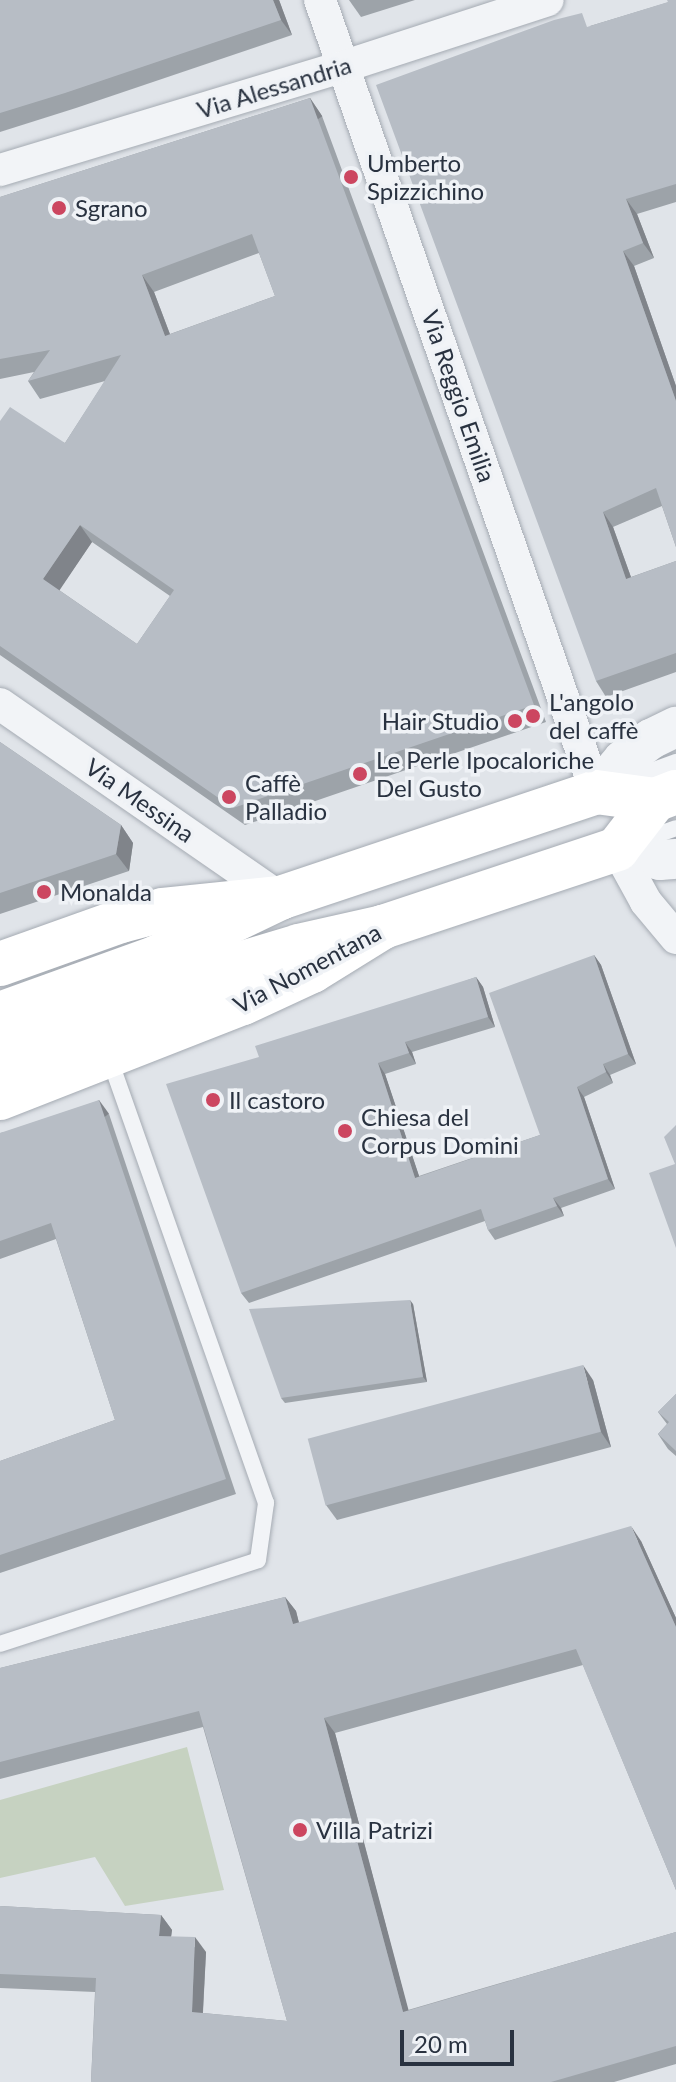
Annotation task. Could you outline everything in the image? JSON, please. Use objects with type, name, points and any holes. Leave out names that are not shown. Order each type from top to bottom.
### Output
[{"type":"main road","points":[[0,1014],[155,958],[280,898],[596,792],[669,807]]},
{"type":"main road","points":[[617,849],[669,807]]},
{"type":"main road","name":"Via Nomentana","points":[[0,1098],[286,984],[383,927],[617,849]]},
{"type":"main road","points":[[0,964],[121,921],[163,910],[280,898]]},
{"type":"main road","points":[[0,1054],[209,973],[284,950],[383,927]]},
{"type":"street","name":"Via Reggio Emilia","points":[[320,0],[596,792]]},
{"type":"street","name":"Via Alessandria","points":[[0,170],[345,66],[548,0]]},
{"type":"street","name":"Via Messina","points":[[0,704],[280,898]]},
{"type":"street","points":[[596,792],[623,760],[651,739],[676,727]]},
{"type":"street","points":[[617,849],[660,860],[676,859]]},
{"type":"street","points":[[617,849],[646,902],[676,938]]},
{"type":"lane","points":[[596,792],[676,762]]},
{"type":"lane","points":[[0,1644],[258,1560],[266,1503],[109,1055]]},
{"type":"green space","points":[[187,1747],[224,1890],[125,1906],[95,1857],[0,1878],[0,1800]]},
{"type":"building","points":[[0,0],[273,0],[281,20],[0,113]]},
{"type":"building","points":[[667,0],[676,0],[676,184],[626,199],[643,243],[623,251],[676,401],[676,547],[656,488],[603,512],[626,579],[676,561],[676,653],[596,681],[376,85],[554,20],[582,13],[587,27]]},
{"type":"building","points":[[310,98],[534,705],[233,808],[0,646],[0,421],[10,407],[65,443],[121,355],[28,381],[50,350],[0,359],[0,197]],"holes":[[[252,234],[275,296],[165,336],[142,275]],[[80,525],[174,590],[137,644],[43,579]]]},
{"type":"building","points":[[0,742],[121,825],[116,854],[0,893]]},
{"type":"building","points":[[594,955],[628,1054],[603,1064],[606,1072],[577,1087],[608,1179],[553,1198],[557,1206],[488,1230],[481,1209],[241,1293],[166,1084],[259,1057],[255,1046],[476,977],[488,1017],[405,1042],[409,1053],[378,1063],[415,1178],[540,1135],[489,993]]},
{"type":"building","points":[[99,1100],[226,1479],[0,1555],[0,1461],[115,1420],[51,1223],[0,1241],[0,1133]]},
{"type":"building","points":[[676,1125],[676,1248],[649,1173],[675,1164],[664,1137]]},
{"type":"building","points":[[410,1300],[423,1377],[281,1398],[249,1309]]},
{"type":"building","points":[[583,1365],[601,1432],[326,1505],[308,1439]]},
{"type":"building","points":[[676,1394],[676,1451],[658,1434],[669,1422],[658,1412]]},
{"type":"building","name":"Villa Patrizi","points":[[631,1526],[676,1627],[676,1890],[576,1649],[324,1718],[403,2012],[676,1932],[676,2046],[551,2082],[91,2082],[96,1978],[0,1974],[0,1906],[161,1915],[159,1936],[195,1937],[192,2012],[287,2021],[199,1711],[0,1762],[0,1668],[285,1597],[293,1624]]},
{"type":"place","name":"Umberto Spizzichino","points":[[351,177]]},
{"type":"place","name":"Sgrano","points":[[59,208]]},
{"type":"place","name":"L'angolo del caffè","points":[[533,716]]},
{"type":"place","name":"Hair Studio","points":[[515,721]]},
{"type":"place","name":"Le Perle Ipocaloriche Del Gusto","points":[[360,774]]},
{"type":"place","name":"Caffè Palladio","points":[[229,797]]},
{"type":"place","name":"Monalda","points":[[44,892]]},
{"type":"place","name":"Il castoro","points":[[213,1100]]},
{"type":"place","name":"Chiesa del Corpus Domini","points":[[345,1131]]},
{"type":"place","name":"Villa Patrizi","points":[[300,1830]]}]
